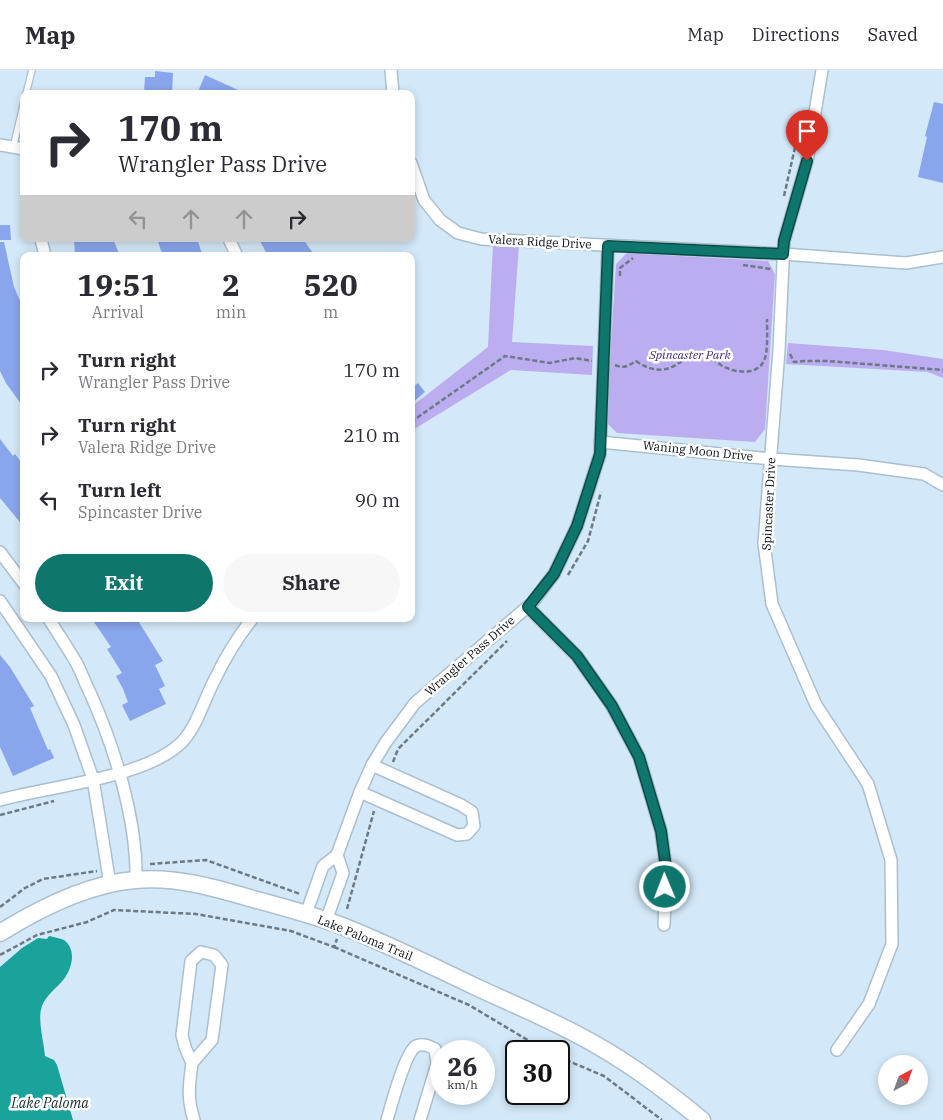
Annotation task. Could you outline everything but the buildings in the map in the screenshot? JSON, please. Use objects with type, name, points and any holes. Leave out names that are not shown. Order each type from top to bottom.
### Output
[{"type":"street","points":[[392,70],[393,90]]},
{"type":"street","points":[[812,70],[822,70]]},
{"type":"street","name":"Spincaster Drive","points":[[822,70],[807,161],[784,241],[772,458],[764,543],[772,604],[816,705],[868,784],[891,860],[892,944],[869,1004],[837,1050]]},
{"type":"street","points":[[0,145],[18,148]]},
{"type":"street","name":"Valera Ridge Drive","points":[[415,174],[424,200],[440,220],[458,233],[481,239],[783,254],[906,263],[943,257]]},
{"type":"street","name":"Wrangler Pass Drive","points":[[326,921],[343,873],[338,856],[360,792],[372,765],[386,742],[415,704],[528,607],[554,574],[577,526],[600,454],[608,246]]},
{"type":"street","name":"Waning Moon Drive","points":[[600,442],[858,465],[924,474],[943,485]]},
{"type":"street","points":[[0,552],[20,579]]},
{"type":"street","points":[[0,601],[51,676],[74,725],[94,779],[110,884]]},
{"type":"street","points":[[528,607],[577,656],[612,706],[639,757],[661,831],[666,868],[664,925]]},
{"type":"street","points":[[50,622],[77,665],[99,715],[120,773],[136,865],[136,880]]},
{"type":"street","points":[[0,800],[120,773],[160,758],[183,741],[230,651],[250,622]]},
{"type":"street","points":[[360,792],[457,835],[467,834],[474,826],[472,812],[372,765]]},
{"type":"street","name":"Wrangler Pass Drive","points":[[308,906],[323,866],[338,856]]},
{"type":"street","name":"Lake Paloma Trail","points":[[0,933],[52,904],[110,884],[136,880],[189,882],[308,906],[326,921],[342,926],[426,963],[597,1045],[629,1065],[702,1120]]},
{"type":"street","points":[[192,1063],[184,1047],[182,1035],[191,961],[201,952],[214,955],[222,965],[212,1040],[192,1063],[189,1081],[189,1102],[194,1120]]},
{"type":"street","points":[[387,1120],[408,1056],[416,1046],[426,1044],[435,1049],[437,1064],[420,1120]]},
{"type":"lane","points":[[27,90],[32,70]]},
{"type":"lane","points":[[18,148],[20,133]]},
{"type":"path","points":[[619,283],[620,268],[633,258]]},
{"type":"path","points":[[742,265],[771,269]]},
{"type":"path","points":[[613,373],[613,364],[621,368],[627,367],[636,361],[647,368],[660,370],[698,355],[710,356],[720,365],[733,371],[746,372],[758,367],[765,359],[766,349]]},
{"type":"path","points":[[788,351],[794,362],[828,362],[943,370]]},
{"type":"path","points":[[415,419],[505,356],[550,363],[575,358],[603,363]]},
{"type":"path","points":[[563,582],[588,542],[604,484]]},
{"type":"path","points":[[388,773],[398,749],[510,639]]},
{"type":"path","points":[[334,947],[347,909],[377,799]]},
{"type":"path","points":[[0,815],[55,801]]},
{"type":"path","points":[[206,860],[308,906]]},
{"type":"path","points":[[332,904],[347,909]]},
{"type":"path","points":[[0,955],[37,935],[87,922],[114,910],[196,914],[291,932],[334,947],[469,1005],[528,1040]]},
{"type":"path","points":[[570,1062],[604,1076],[662,1120]]},
{"type":"green space","points":[[493,243],[519,244],[512,342],[593,346],[592,375],[511,370],[415,429],[415,404],[488,347]]},
{"type":"green space","name":"Spincaster Park","points":[[627,253],[768,261],[775,274],[765,429],[755,442],[617,433],[606,422],[616,264]]},
{"type":"green space","points":[[788,343],[883,350],[943,359],[943,378],[928,372],[786,364]]},
{"type":"water","name":"Lake Paloma","points":[[49,936],[64,940],[71,949],[72,954],[67,975],[44,1002],[40,1017],[45,1056],[54,1060],[57,1065],[73,1120],[0,1120],[0,967],[22,948],[38,938],[47,939]]},
{"type":"route","points":[[665,887],[666,868],[661,831],[639,757],[612,706],[577,656],[528,607],[554,574],[577,526],[600,454],[608,246],[783,254],[784,241],[807,161]]}]
